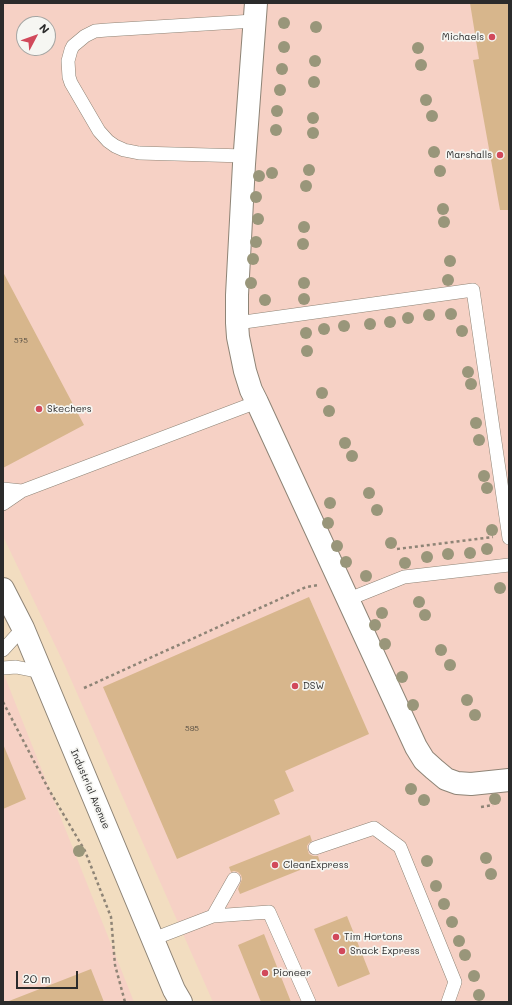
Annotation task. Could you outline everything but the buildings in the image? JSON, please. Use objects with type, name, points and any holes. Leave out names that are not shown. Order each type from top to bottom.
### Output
[{"type":"street","points":[[255,12],[237,294],[238,337],[245,371],[251,390],[349,599],[416,747],[424,760],[446,779],[457,783],[471,784],[509,780]]},
{"type":"street","name":"Industrial Avenue","points":[[3,589],[23,628],[42,672],[177,998]]},
{"type":"lane","points":[[245,156],[139,153],[124,150],[115,146],[99,131],[71,83],[68,61],[71,50],[74,46],[85,36],[95,31],[255,12]]},
{"type":"lane","points":[[237,323],[473,290],[509,538]]},
{"type":"lane","points":[[3,504],[22,491],[257,402]]},
{"type":"lane","points":[[3,490],[22,491]]},
{"type":"lane","points":[[349,599],[404,577],[509,565]]},
{"type":"lane","points":[[3,650],[23,628]]},
{"type":"lane","points":[[3,668],[16,667],[42,672]]},
{"type":"lane","points":[[315,848],[374,828],[400,847],[455,982],[448,1002]]},
{"type":"lane","points":[[213,916],[234,879]]},
{"type":"lane","points":[[153,939],[213,916],[269,912],[309,1002]]},
{"type":"path","points":[[397,549],[496,537]]},
{"type":"path","points":[[84,688],[306,587],[320,585]]},
{"type":"path","points":[[3,702],[51,793],[85,851],[111,917],[115,965],[125,1002]]},
{"type":"shaded area","points":[[3,3],[509,3],[509,1002],[213,1002],[65,666],[3,536]]},
{"type":"shaded area","points":[[3,672],[134,1002],[3,1002]]},
{"type":"place","name":"Michaels","points":[[492,37]]},
{"type":"place","name":"Marshalls","points":[[500,155]]},
{"type":"place","name":"Skechers","points":[[39,409]]},
{"type":"place","name":"DSW","points":[[295,686]]},
{"type":"place","name":"CleanExpress","points":[[275,865]]},
{"type":"place","name":"Tim Hortons","points":[[336,937]]},
{"type":"place","name":"Snack Express","points":[[342,951]]},
{"type":"place","name":"Pioneer","points":[[265,973]]}]
